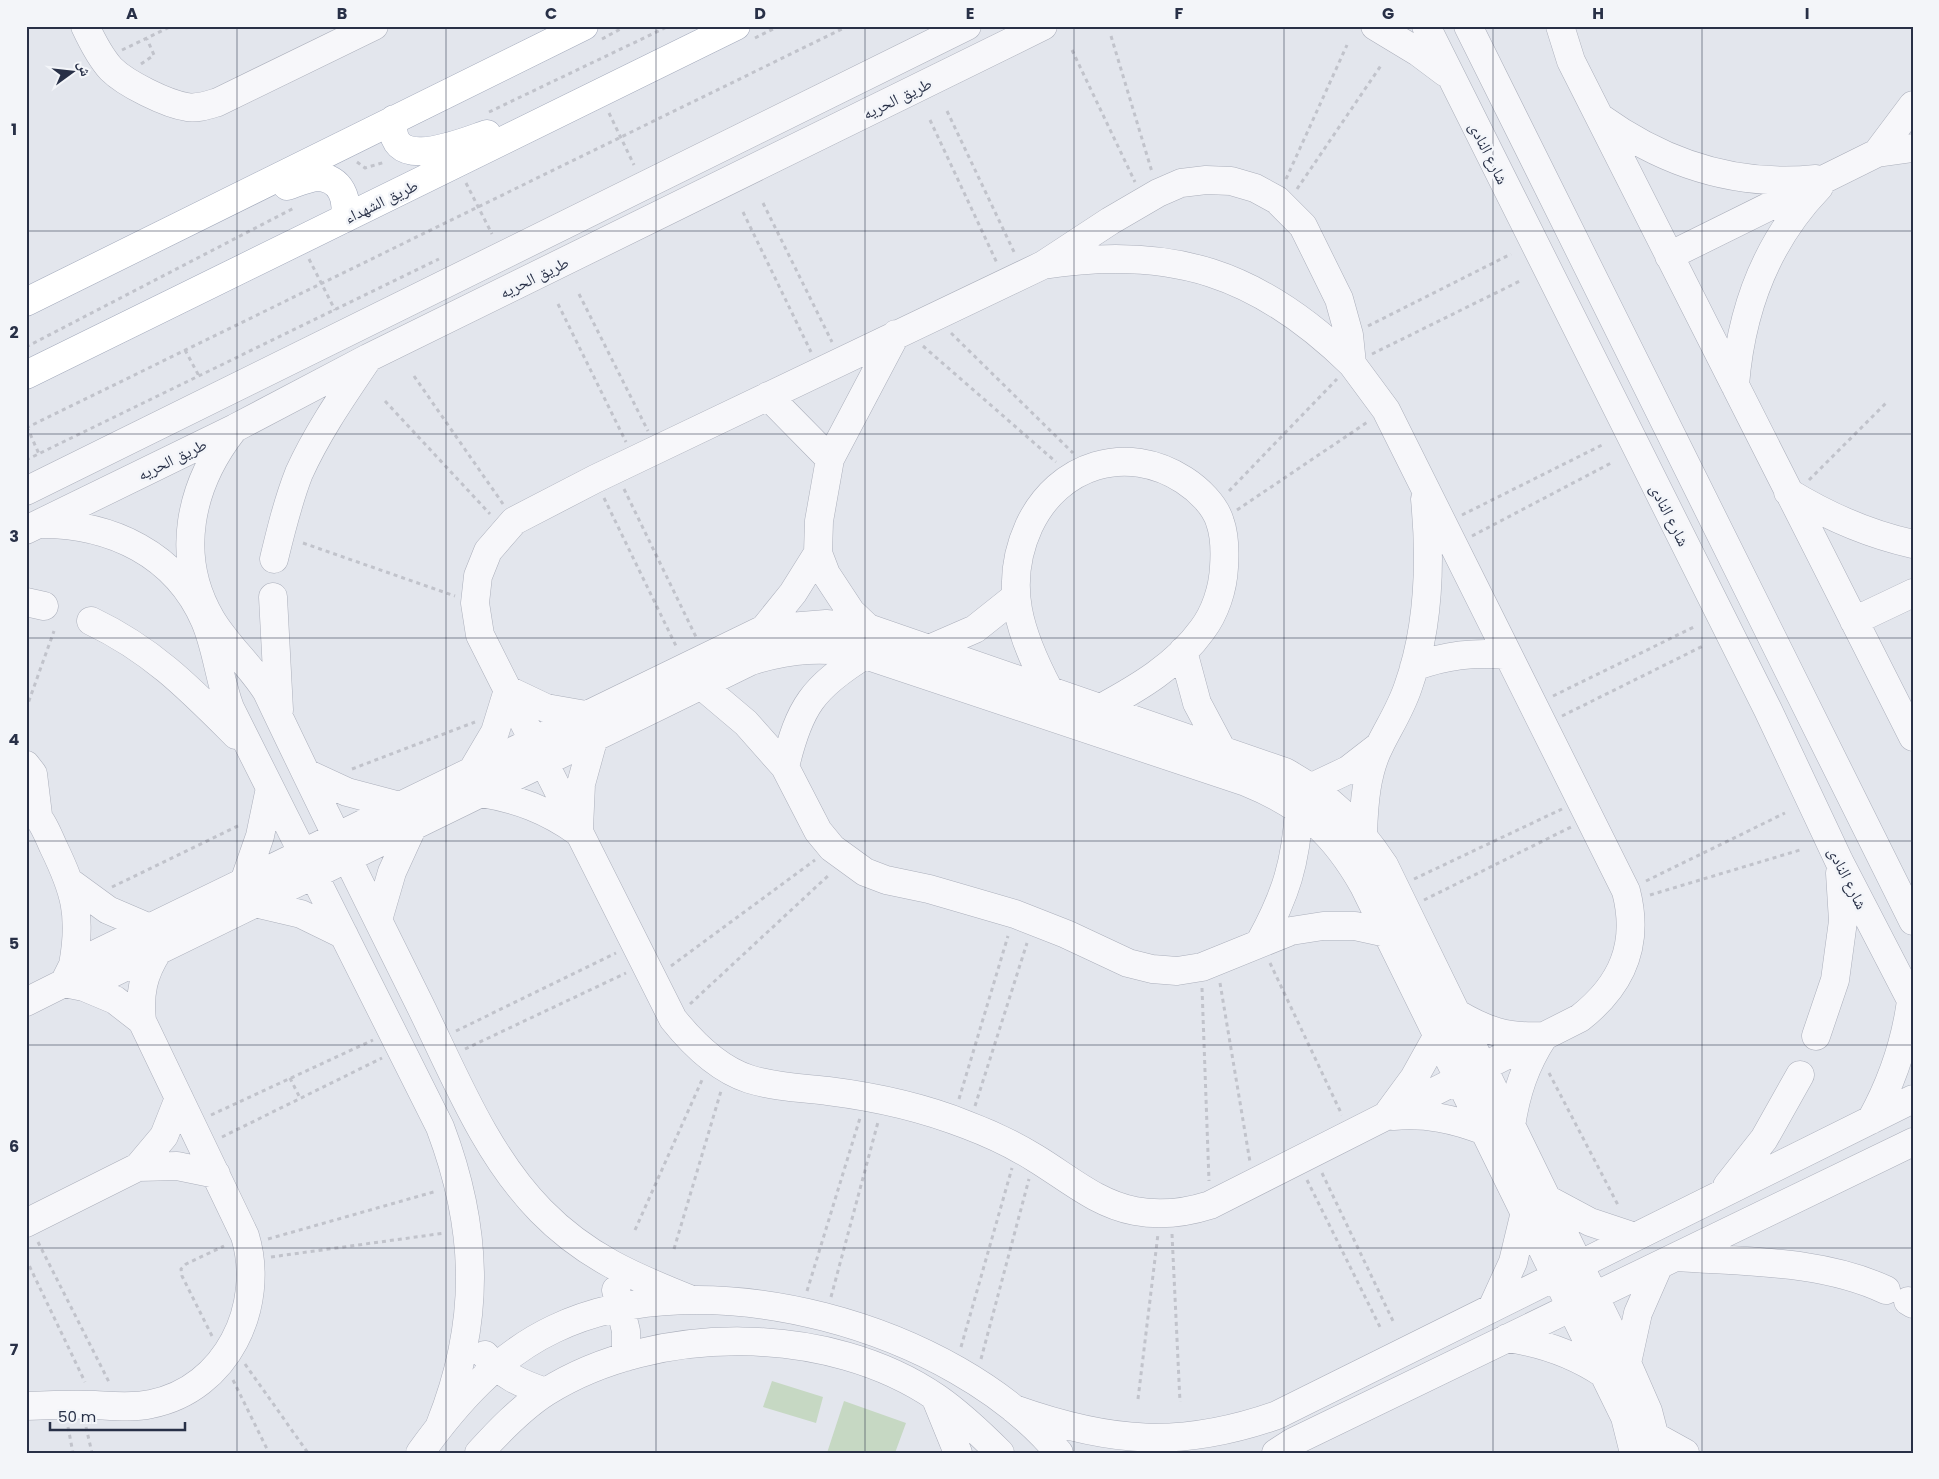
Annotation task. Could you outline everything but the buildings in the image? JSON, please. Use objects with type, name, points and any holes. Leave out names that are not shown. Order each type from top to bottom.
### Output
[{"type":"main road","name":"طريق الشهداء","points":[[26,375],[736,26]]},
{"type":"main road","points":[[26,302],[394,120],[590,34]]},
{"type":"main road","points":[[394,120],[392,127],[399,143],[413,152],[421,153],[497,131],[512,131],[518,134]]},
{"type":"main road","points":[[246,194],[269,192],[308,179],[327,179],[335,183],[346,199],[347,208],[344,219]]},
{"type":"street","points":[[85,26],[103,58],[122,78],[172,102],[187,107],[202,107],[218,102],[374,26]]},
{"type":"street","name":"طريق الحريه","points":[[26,491],[967,26]]},
{"type":"street","name":"طريق الحريه","points":[[33,527],[235,428],[368,358],[1043,26]]},
{"type":"street","points":[[1374,26],[1418,52],[1451,77]]},
{"type":"street","name":"شارع النادى","points":[[1426,26],[1768,710],[1839,861],[1912,1003]]},
{"type":"street","points":[[1468,26],[1913,921]]},
{"type":"street","points":[[1560,26],[1571,61],[1913,737]]},
{"type":"street","points":[[1877,153],[1913,105]]},
{"type":"street","points":[[1599,117],[1650,149],[1707,171],[1737,178],[1767,180],[1828,178]]},
{"type":"street","points":[[1669,256],[1877,153],[1913,148]]},
{"type":"street","points":[[1735,385],[1742,328],[1761,272],[1790,222],[1828,178]]},
{"type":"street","points":[[1024,273],[1085,258],[1127,258],[1169,262],[1210,272],[1250,288],[1287,309],[1322,334],[1352,364],[1386,410],[1585,809],[1627,896],[1631,924],[1629,946],[1623,968],[1612,988],[1580,1018],[1540,1042],[1471,1073],[1210,1205],[1166,1214],[1136,1211],[1110,1204],[1087,1193],[1026,1153],[961,1122],[917,1107],[875,1098],[784,1087],[749,1079],[719,1064],[690,1040],[673,1019],[539,752],[506,700],[480,635],[474,603],[478,576],[488,551],[509,525],[625,465],[1024,273],[1110,220],[1181,183],[1206,180],[1231,181],[1247,186],[1281,204],[1303,226],[1339,299],[1349,335],[1352,364]]},
{"type":"street","points":[[26,1002],[539,752],[697,670],[764,629],[793,593],[818,553],[823,490],[830,459],[900,332]]},
{"type":"street","points":[[274,559],[284,516],[299,474],[318,434],[368,358]]},
{"type":"street","points":[[263,374],[277,405]]},
{"type":"street","points":[[768,396],[830,459]]},
{"type":"street","points":[[235,428],[217,451],[203,476],[194,504],[190,533],[192,562],[198,591],[210,618],[226,642],[258,677],[314,777],[342,847],[442,1049],[496,1154],[517,1184],[567,1236],[602,1261],[626,1274],[692,1300]]},
{"type":"street","points":[[1049,690],[1028,645],[1014,598],[1015,569],[1022,542],[1033,516],[1050,494],[1079,471],[1115,461],[1143,462],[1170,471],[1194,486],[1216,515],[1225,550],[1224,578],[1216,605],[1202,630],[1184,651],[1145,683],[1101,708]]},
{"type":"street","points":[[1363,834],[1367,789],[1379,746],[1400,708],[1414,667],[1423,622],[1428,538],[1423,485]]},
{"type":"street","points":[[1791,493],[1841,521],[1866,531],[1913,544]]},
{"type":"street","points":[[33,527],[68,524],[106,532],[124,539],[149,553],[171,572],[190,594],[204,619],[214,646],[224,694],[250,749],[268,800],[308,864],[440,1127],[460,1185],[468,1230],[471,1262],[468,1325],[455,1384],[440,1425]]},
{"type":"street","points":[[818,553],[837,594],[851,612],[866,642]]},
{"type":"street","points":[[1854,621],[1913,593]]},
{"type":"street","points":[[273,597],[280,719]]},
{"type":"street","points":[[929,649],[975,629],[1014,598]]},
{"type":"street","points":[[91,621],[138,646],[160,663],[250,749]]},
{"type":"street","points":[[764,629],[819,624],[1274,794],[1306,798],[1340,808],[1363,834],[1384,865],[1456,1013],[1485,1131],[1536,1206],[1616,1369],[1648,1411],[1658,1445],[1685,1453]]},
{"type":"street","points":[[785,767],[793,732],[810,700],[866,642]]},
{"type":"street","points":[[697,670],[751,661],[773,654],[866,642],[929,649],[1285,772],[1306,798],[1325,831],[1347,857],[1438,1035],[1471,1073],[1511,1126],[1536,1206],[1514,1262],[1492,1308]]},
{"type":"street","points":[[1745,665],[1765,663],[1774,653],[1776,647]]},
{"type":"street","points":[[1184,651],[1197,703],[1222,750]]},
{"type":"street","points":[[1414,667],[1437,658],[1460,654],[1508,655]]},
{"type":"street","points":[[697,670],[785,767],[818,832],[838,854],[865,872],[886,880],[929,889],[1024,917],[1128,963],[1152,969],[1177,970],[1209,964],[1291,931],[1323,926],[1355,926],[1387,933]]},
{"type":"street","points":[[1768,710],[1773,697],[1779,692],[1793,690],[1800,693]]},
{"type":"street","points":[[506,700],[546,708],[590,726]]},
{"type":"street","points":[[476,782],[506,700]]},
{"type":"street","points":[[579,832],[581,784],[590,726]]},
{"type":"street","points":[[1260,942],[1277,911],[1290,878],[1306,798],[1348,770],[1379,746]]},
{"type":"street","points":[[26,765],[33,774],[32,810],[80,890],[154,940]]},
{"type":"street","points":[[314,777],[406,816]]},
{"type":"street","points":[[476,782],[507,797],[533,805],[557,817],[579,832]]},
{"type":"street","points":[[250,893],[256,852],[268,800]]},
{"type":"street","points":[[378,920],[406,816]]},
{"type":"street","points":[[1816,1036],[1835,980],[1843,921],[1839,861]]},
{"type":"street","points":[[74,978],[80,890]]},
{"type":"street","points":[[250,893],[301,914],[344,935]]},
{"type":"street","points":[[26,1406],[152,1404],[179,1394],[203,1379],[223,1359],[242,1326],[249,1304],[252,1282],[249,1252],[216,1174],[142,1021],[140,1003],[142,984],[154,940]]},
{"type":"street","points":[[74,978],[115,1000],[142,1021]]},
{"type":"street","points":[[1871,1120],[1886,1093],[1898,1063],[1907,1032],[1912,1003]]},
{"type":"street","points":[[1456,1013],[1476,1025],[1498,1034],[1540,1042]]},
{"type":"street","points":[[1384,1117],[1414,1078],[1438,1035]]},
{"type":"street","points":[[1511,1126],[1519,1086],[1540,1042]]},
{"type":"street","points":[[1717,1196],[1764,1139],[1800,1075]]},
{"type":"street","points":[[27,1222],[138,1167],[164,1136],[179,1098]]},
{"type":"street","points":[[1014,1409],[1072,1428],[1101,1434],[1161,1439],[1200,1435],[1249,1425],[1277,1415],[1913,1099]]},
{"type":"street","points":[[1384,1117],[1435,1116],[1461,1122],[1485,1131]]},
{"type":"street","points":[[1276,1453],[1293,1442],[1913,1142]]},
{"type":"street","points":[[1884,1155],[1913,1158]]},
{"type":"street","points":[[138,1167],[178,1166],[216,1174]]},
{"type":"street","points":[[1536,1206],[1635,1237]]},
{"type":"street","points":[[602,1261],[614,1282],[621,1306],[626,1331],[626,1357]]},
{"type":"street","points":[[1667,1261],[1808,1267],[1843,1274],[1902,1298]]},
{"type":"street","points":[[1634,1453],[1616,1369],[1638,1313],[1667,1261]]},
{"type":"street","points":[[420,1453],[440,1425],[469,1392],[495,1367],[523,1346],[554,1329],[586,1315],[654,1300],[748,1303],[813,1314],[872,1331],[914,1348],[965,1375],[1014,1409],[1033,1425],[1059,1453]]},
{"type":"street","points":[[468,1325],[479,1348],[495,1367],[519,1383],[546,1392]]},
{"type":"street","points":[[1507,1338],[1533,1342],[1583,1360],[1616,1369]]},
{"type":"street","points":[[479,1453],[501,1429],[546,1392],[587,1372],[626,1357],[678,1346],[732,1340],[785,1343],[838,1354],[888,1372],[936,1397],[976,1428],[1000,1453]]},
{"type":"street","points":[[936,1397],[958,1453]]},
{"type":"street","points":[[1076,1453],[1101,1434]]},
{"type":"path","points":[[103,58],[172,26]]},
{"type":"path","points":[[590,34],[626,26]]},
{"type":"path","points":[[486,114],[669,26]]},
{"type":"path","points":[[39,454],[26,428],[848,26]]},
{"type":"path","points":[[1111,36],[1151,197]]},
{"type":"path","points":[[122,78],[154,55],[147,38]]},
{"type":"path","points":[[1281,204],[1347,45]]},
{"type":"path","points":[[1072,50],[1151,197]]},
{"type":"path","points":[[1281,204],[1382,64]]},
{"type":"path","points":[[608,110],[634,165]]},
{"type":"path","points":[[947,111],[1024,273]]},
{"type":"path","points":[[930,120],[1024,273]]},
{"type":"path","points":[[340,147],[365,168],[393,160]]},
{"type":"path","points":[[464,180],[492,234]]},
{"type":"path","points":[[763,203],[831,366]]},
{"type":"path","points":[[26,347],[298,206]]},
{"type":"path","points":[[743,212],[831,366]]},
{"type":"path","points":[[1349,335],[1511,254]]},
{"type":"path","points":[[308,256],[335,310]]},
{"type":"path","points":[[1216,515],[1352,364],[1522,280]]},
{"type":"path","points":[[579,294],[625,465],[697,670]]},
{"type":"path","points":[[558,304],[625,465],[697,670]]},
{"type":"path","points":[[934,316],[1079,471]]},
{"type":"path","points":[[900,332],[1079,471]]},
{"type":"path","points":[[185,350],[199,376]]},
{"type":"path","points":[[414,376],[509,525]]},
{"type":"path","points":[[386,401],[509,525]]},
{"type":"path","points":[[1791,493],[1888,401]]},
{"type":"path","points":[[1216,515],[1386,410]]},
{"type":"path","points":[[1448,535],[1604,444]]},
{"type":"path","points":[[1448,535],[1613,462]]},
{"type":"path","points":[[303,543],[474,603]]},
{"type":"path","points":[[26,709],[41,613]]},
{"type":"path","points":[[1538,715],[1694,627]]},
{"type":"path","points":[[1538,715],[1703,646]]},
{"type":"path","points":[[314,777],[506,700]]},
{"type":"path","points":[[80,890],[268,800]]},
{"type":"path","points":[[1400,899],[1585,809]]},
{"type":"path","points":[[1400,899],[1585,809]]},
{"type":"path","points":[[1627,896],[1785,813]]},
{"type":"path","points":[[1627,896],[1800,850]]},
{"type":"path","points":[[442,1049],[644,962],[838,854]]},
{"type":"path","points":[[673,1019],[838,854]]},
{"type":"path","points":[[961,1122],[1024,917]]},
{"type":"path","points":[[961,1122],[1024,917]]},
{"type":"path","points":[[1260,942],[1351,1134]]},
{"type":"path","points":[[442,1049],[644,962]]},
{"type":"path","points":[[1209,964],[1253,1183]]},
{"type":"path","points":[[1209,964],[1210,1205]]},
{"type":"path","points":[[197,1135],[290,1078],[396,1040]]},
{"type":"path","points":[[197,1135],[300,1098],[396,1040]]},
{"type":"path","points":[[1540,1042],[1635,1237]]},
{"type":"path","points":[[635,1230],[719,1064]]},
{"type":"path","points":[[674,1249],[719,1064]]},
{"type":"path","points":[[290,1078],[300,1098]]},
{"type":"path","points":[[813,1314],[875,1098]]},
{"type":"path","points":[[813,1314],[875,1098]]},
{"type":"path","points":[[965,1375],[1026,1153]]},
{"type":"path","points":[[965,1375],[1026,1153]]},
{"type":"path","points":[[1305,1157],[1393,1321]]},
{"type":"path","points":[[1305,1157],[1380,1327]]},
{"type":"path","points":[[249,1252],[460,1185]]},
{"type":"path","points":[[1138,1399],[1166,1214]]},
{"type":"path","points":[[1166,1214],[1180,1402]]},
{"type":"path","points":[[27,1222],[109,1406]]},
{"type":"path","points":[[249,1252],[468,1230]]},
{"type":"path","points":[[26,1259],[109,1406]]},
{"type":"path","points":[[232,1346],[308,1453]]},
{"type":"green space","points":[[772,1381],[823,1397],[816,1423],[763,1407]]},
{"type":"green space","points":[[844,1401],[906,1423],[895,1453],[827,1453]]}]
